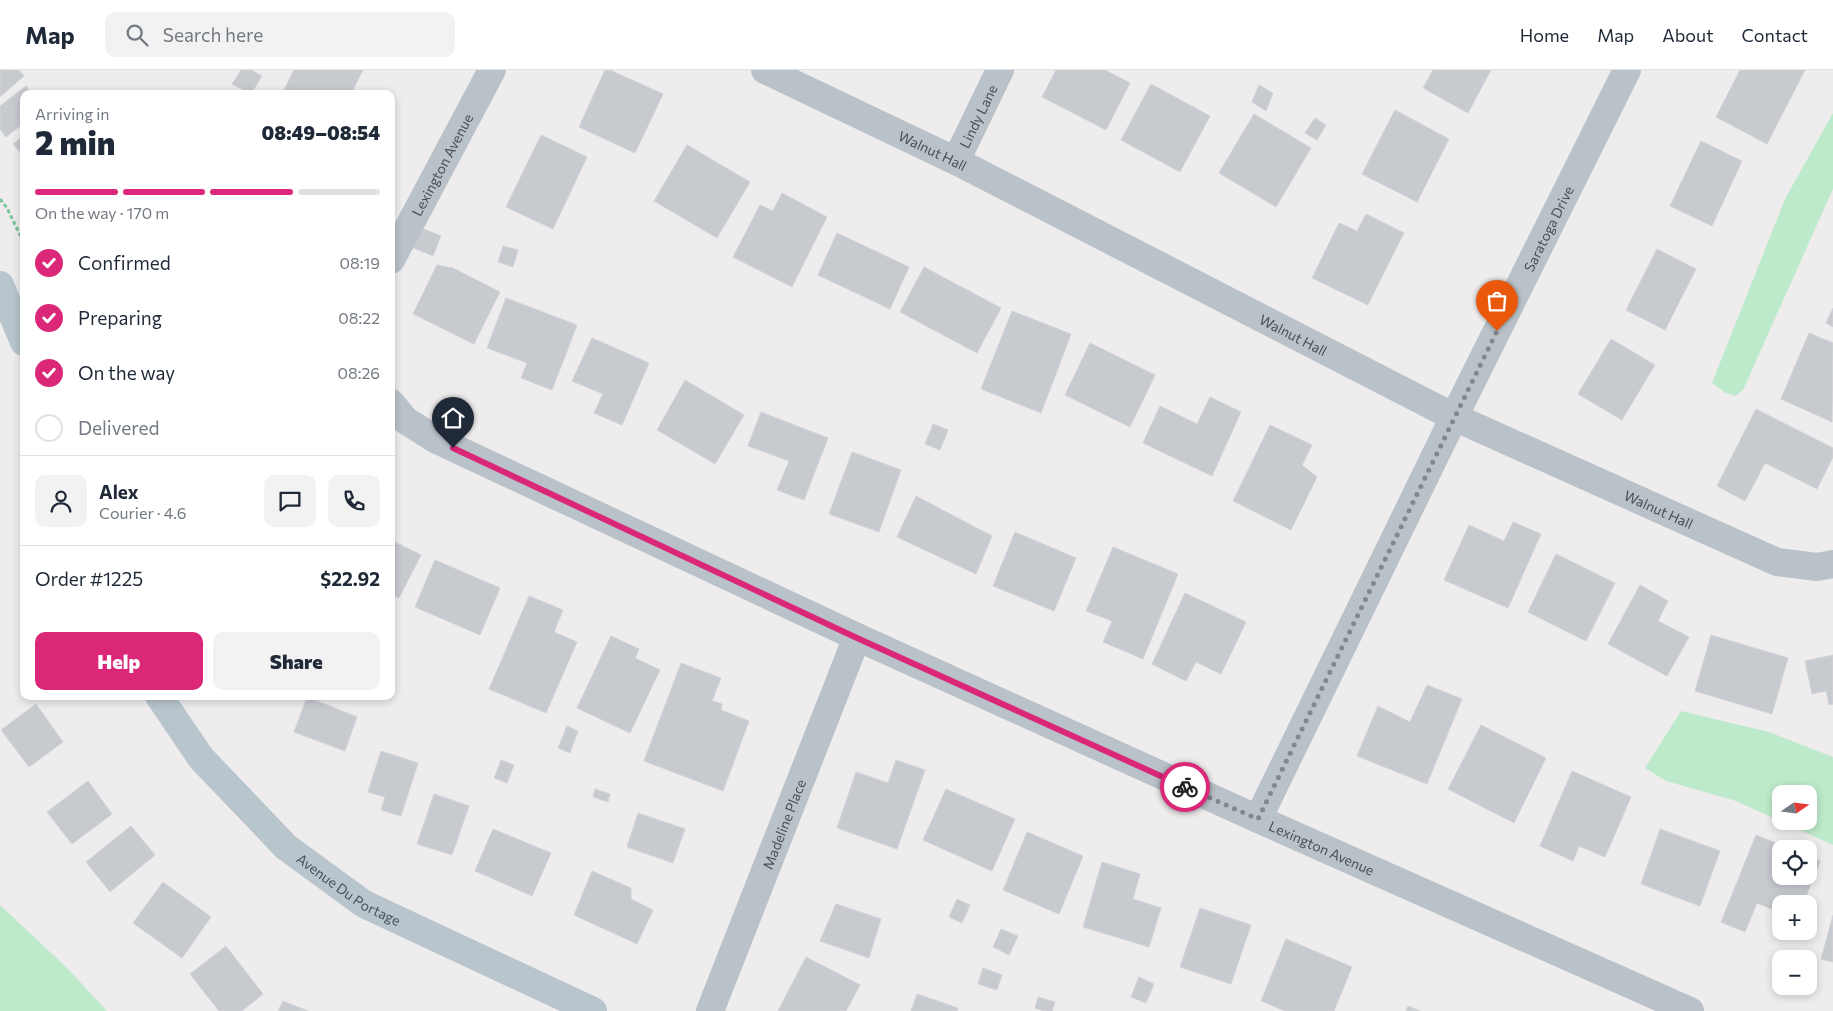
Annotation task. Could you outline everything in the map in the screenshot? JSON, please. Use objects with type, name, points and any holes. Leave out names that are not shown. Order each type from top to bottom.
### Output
[{"type":"street","name":"Lexington Avenue","points":[[395,252],[492,70]]},
{"type":"street","name":"Walnut Hall","points":[[765,70],[956,161],[1454,418],[1777,562],[1817,568],[1833,564]]},
{"type":"street","name":"Lindy Lane","points":[[956,161],[1000,70]]},
{"type":"street","name":"Saratoga Drive","points":[[1258,819],[1627,70]]},
{"type":"street","points":[[0,285],[20,332]]},
{"type":"street","name":"Lexington Avenue","points":[[395,408],[405,420],[435,439],[857,638],[1690,1011]]},
{"type":"street","name":"Madeline Place","points":[[710,1011],[857,638]]},
{"type":"street","name":"Avenue Du Portage","points":[[162,700],[201,758],[286,847],[364,904],[594,1011]]},
{"type":"path","points":[[0,199],[7,208],[20,235]]},
{"type":"green space","points":[[1833,113],[1833,189],[1743,390],[1735,396],[1726,393],[1712,383],[1785,199]]},
{"type":"green space","points":[[1681,711],[1769,732],[1833,757],[1833,845],[1800,830],[1818,830],[1818,785],[1772,785],[1772,817],[1736,801],[1666,781],[1645,768]]},
{"type":"green space","points":[[0,905],[67,968],[107,1011],[0,1011]]},
{"type":"building","points":[[0,70],[19,70],[24,76],[0,97]]},
{"type":"building","points":[[241,70],[251,70],[262,76],[253,90],[243,90],[232,84]]},
{"type":"building","points":[[294,70],[363,70],[353,90],[284,90]]},
{"type":"building","points":[[605,70],[610,70],[663,94],[635,153],[579,127]]},
{"type":"building","points":[[1056,70],[1105,70],[1130,83],[1106,130],[1042,97]]},
{"type":"building","points":[[1433,70],[1491,70],[1468,113],[1423,88]]},
{"type":"building","points":[[1740,70],[1805,70],[1767,144],[1716,117]]},
{"type":"building","points":[[1151,84],[1210,116],[1180,172],[1121,140]]},
{"type":"building","points":[[1259,85],[1273,93],[1266,111],[1252,102]]},
{"type":"building","points":[[26,86],[29,90],[21,90]]},
{"type":"building","points":[[20,91],[20,126],[6,137],[0,129],[0,106]]},
{"type":"building","points":[[1395,110],[1449,139],[1417,202],[1362,174]]},
{"type":"building","points":[[1254,114],[1311,148],[1276,207],[1219,173]]},
{"type":"building","points":[[1315,118],[1326,125],[1317,140],[1305,133]]},
{"type":"building","points":[[541,135],[587,157],[553,229],[506,207]]},
{"type":"building","points":[[20,138],[20,152],[13,144]]},
{"type":"building","points":[[1701,141],[1742,161],[1712,226],[1670,206]]},
{"type":"building","points":[[687,145],[750,182],[717,238],[654,201]]},
{"type":"building","points":[[782,193],[827,217],[792,287],[733,257],[760,205],[773,211]]},
{"type":"building","points":[[1366,214],[1404,233],[1368,305],[1312,278],[1339,223],[1357,231]]},
{"type":"building","points":[[419,227],[441,236],[433,256],[411,247]]},
{"type":"building","points":[[837,233],[909,267],[890,309],[818,275]]},
{"type":"building","points":[[503,246],[518,250],[513,267],[498,262]]},
{"type":"building","points":[[1657,249],[1696,269],[1665,330],[1626,310]]},
{"type":"building","points":[[437,265],[453,268],[500,292],[474,344],[413,314]]},
{"type":"building","points":[[924,267],[1001,308],[977,353],[900,312]]},
{"type":"building","points":[[506,298],[577,325],[552,390],[521,378],[527,363],[487,348]]},
{"type":"building","points":[[1833,308],[1833,327],[1826,323]]},
{"type":"building","points":[[1012,311],[1071,334],[1041,413],[981,389]]},
{"type":"building","points":[[1809,333],[1833,343],[1832,422],[1781,399]]},
{"type":"building","points":[[592,338],[649,363],[622,425],[594,413],[603,394],[572,381]]},
{"type":"building","points":[[1611,339],[1655,365],[1622,420],[1578,394]]},
{"type":"building","points":[[1090,343],[1155,375],[1130,427],[1065,395]]},
{"type":"building","points":[[685,380],[744,415],[715,464],[657,430]]},
{"type":"building","points":[[1210,397],[1241,412],[1212,476],[1143,443],[1160,406],[1197,424]]},
{"type":"building","points":[[1756,409],[1833,448],[1833,457],[1817,489],[1765,463],[1745,501],[1717,486]]},
{"type":"building","points":[[761,412],[828,438],[804,500],[777,490],[789,461],[748,446]]},
{"type":"building","points":[[933,424],[948,430],[940,450],[925,444]]},
{"type":"building","points":[[1270,425],[1312,445],[1302,465],[1317,477],[1291,530],[1233,501]]},
{"type":"building","points":[[852,452],[901,470],[879,532],[829,514]]},
{"type":"building","points":[[916,496],[992,536],[976,574],[897,537]]},
{"type":"building","points":[[1513,522],[1541,534],[1508,608],[1444,580],[1469,525],[1504,541]]},
{"type":"building","points":[[1015,532],[1076,558],[1054,611],[993,586]]},
{"type":"building","points":[[395,542],[421,555],[399,598],[395,596]]},
{"type":"building","points":[[1113,547],[1178,574],[1143,659],[1103,642],[1112,621],[1086,611]]},
{"type":"building","points":[[1556,554],[1615,583],[1586,641],[1528,612]]},
{"type":"building","points":[[435,560],[500,588],[480,635],[415,607]]},
{"type":"building","points":[[1640,585],[1668,601],[1658,621],[1689,637],[1667,676],[1608,644]]},
{"type":"building","points":[[1185,593],[1246,622],[1221,674],[1196,662],[1186,681],[1152,664]]},
{"type":"building","points":[[529,596],[563,610],[554,632],[577,642],[546,713],[489,689]]},
{"type":"building","points":[[1711,635],[1788,658],[1772,714],[1695,691]]},
{"type":"building","points":[[611,636],[639,649],[635,658],[660,670],[630,733],[577,708]]},
{"type":"building","points":[[1833,655],[1833,704],[1829,705],[1826,691],[1812,694],[1805,661]]},
{"type":"building","points":[[681,663],[721,678],[712,701],[722,704],[721,710],[749,721],[723,791],[644,761]]},
{"type":"building","points":[[1427,685],[1462,699],[1427,784],[1357,756],[1378,706],[1410,722]]},
{"type":"building","points":[[306,700],[314,700],[357,717],[345,751],[294,732]]},
{"type":"building","points":[[36,704],[63,742],[29,767],[1,730]]},
{"type":"building","points":[[1481,725],[1546,758],[1514,823],[1448,789]]},
{"type":"building","points":[[567,726],[578,731],[570,753],[558,748]]},
{"type":"building","points":[[381,751],[418,763],[401,816],[381,810],[385,797],[368,792]]},
{"type":"building","points":[[501,760],[514,765],[507,783],[494,778]]},
{"type":"building","points":[[896,760],[925,770],[897,849],[837,828],[856,772],[888,783]]},
{"type":"building","points":[[1572,771],[1631,797],[1605,857],[1579,846],[1573,861],[1540,846]]},
{"type":"building","points":[[88,781],[112,814],[72,844],[47,812]]},
{"type":"building","points":[[595,789],[610,794],[608,802],[593,797]]},
{"type":"building","points":[[946,789],[1015,819],[992,871],[923,840]]},
{"type":"building","points":[[434,794],[469,806],[452,855],[417,844]]},
{"type":"building","points":[[638,813],[685,829],[673,863],[627,847]]},
{"type":"building","points":[[131,826],[155,855],[110,892],[86,862]]},
{"type":"building","points":[[493,829],[551,853],[532,896],[475,871]]},
{"type":"building","points":[[1660,829],[1720,851],[1700,906],[1641,884]]},
{"type":"building","points":[[1027,832],[1083,856],[1059,914],[1003,890]]},
{"type":"building","points":[[1756,835],[1772,841],[1772,885],[1811,885],[1807,895],[1772,895],[1772,909],[1757,903],[1745,932],[1721,922]]},
{"type":"building","points":[[1102,862],[1140,874],[1133,899],[1161,908],[1149,947],[1083,927]]},
{"type":"building","points":[[592,871],[631,888],[631,899],[653,910],[637,944],[574,915]]},
{"type":"building","points":[[163,882],[211,917],[182,958],[133,923]]},
{"type":"building","points":[[957,899],[970,905],[962,923],[949,917]]},
{"type":"building","points":[[836,904],[881,919],[869,958],[820,941]]},
{"type":"building","points":[[1200,908],[1251,925],[1231,984],[1180,967]]},
{"type":"building","points":[[1833,915],[1833,962],[1821,959]]},
{"type":"building","points":[[1001,929],[1018,936],[1009,955],[993,947]]},
{"type":"building","points":[[1286,939],[1352,967],[1334,1011],[1285,1011],[1261,1001]]},
{"type":"building","points":[[226,946],[263,994],[242,1011],[219,1011],[190,974]]},
{"type":"building","points":[[806,957],[860,985],[846,1011],[778,1011]]},
{"type":"building","points":[[983,968],[1002,975],[997,990],[978,984]]},
{"type":"building","points":[[1139,977],[1154,984],[1146,1003],[1131,997]]},
{"type":"building","points":[[917,994],[958,1008],[957,1011],[911,1011]]},
{"type":"building","points":[[1038,997],[1055,1002],[1052,1011],[1035,1008]]},
{"type":"building","points":[[283,1001],[308,1011],[278,1011]]},
{"type":"building","points":[[1408,1006],[1420,1011],[1406,1011]]},
{"type":"way so far","points":[[1185,787],[1258,819],[1497,331]]},
{"type":"route","points":[[453,448],[857,638],[1185,787]]}]
